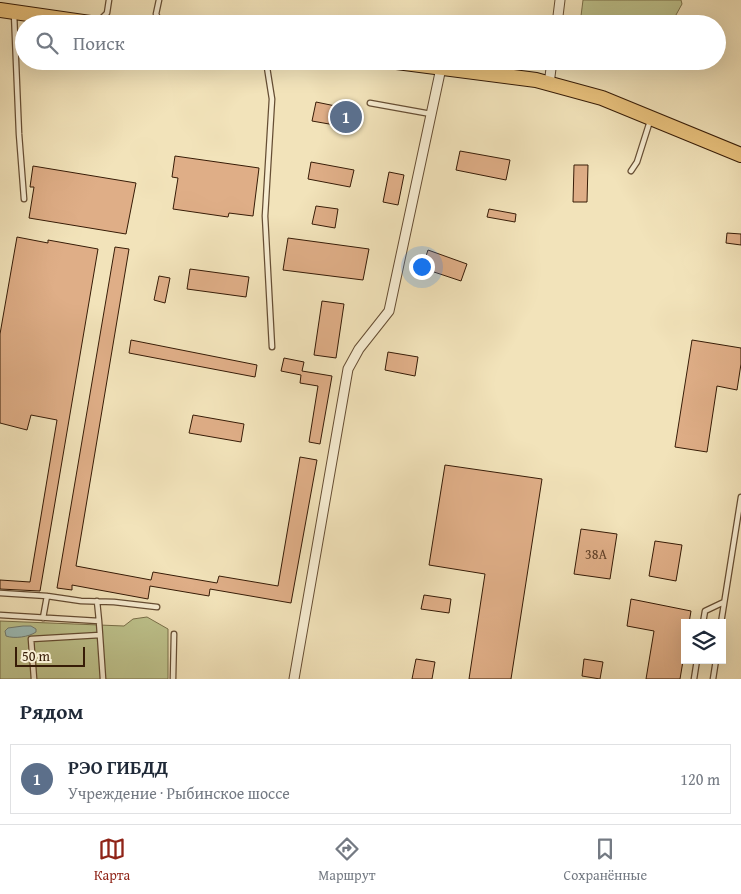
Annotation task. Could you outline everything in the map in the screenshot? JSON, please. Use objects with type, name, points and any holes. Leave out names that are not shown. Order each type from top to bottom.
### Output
[{"type":"main road","points":[[5,11],[33,15]]},
{"type":"main road","points":[[457,70],[536,80],[602,98],[741,154]]},
{"type":"street","points":[[2,0],[5,11]]},
{"type":"street","points":[[558,15],[560,0]]},
{"type":"street","points":[[294,679],[348,369],[359,349],[389,311],[441,70]]},
{"type":"street","points":[[549,84],[551,70]]},
{"type":"lane","points":[[105,15],[109,0]]},
{"type":"lane","points":[[156,15],[158,0]]},
{"type":"lane","points":[[5,11],[19,134],[24,199]]},
{"type":"lane","points":[[267,70],[272,99],[265,216],[272,347]]},
{"type":"lane","points":[[370,103],[431,114]]},
{"type":"lane","points":[[631,171],[637,162],[651,117]]},
{"type":"lane","points":[[722,619],[741,497]]},
{"type":"lane","points":[[0,593],[157,608]]},
{"type":"lane","points":[[43,618],[47,596]]},
{"type":"lane","points":[[97,601],[103,679]]},
{"type":"lane","points":[[704,619],[705,611],[724,602]]},
{"type":"lane","points":[[0,615],[99,621]]},
{"type":"lane","points":[[173,679],[174,634]]},
{"type":"lane","points":[[34,679],[31,639],[100,635]]},
{"type":"lane","points":[[694,679],[696,664]]},
{"type":"lane","points":[[713,679],[715,664]]},
{"type":"green space","points":[[583,0],[681,0],[682,4],[676,15],[581,15]]},
{"type":"green space","points":[[147,617],[168,629],[168,679],[0,679],[0,621],[124,626],[133,619]]},
{"type":"water","points":[[31,626],[36,629],[36,632],[21,637],[6,636],[5,631],[8,628]]},
{"type":"building","points":[[316,102],[355,110],[352,128],[312,121]]},
{"type":"building","points":[[460,151],[510,160],[506,180],[456,170]]},
{"type":"building","points":[[175,156],[259,168],[253,216],[229,213],[228,217],[173,209],[178,178],[172,177]]},
{"type":"building","points":[[311,162],[354,170],[350,187],[308,179]]},
{"type":"building","points":[[574,165],[588,165],[587,202],[573,202]]},
{"type":"building","points":[[33,166],[136,183],[126,234],[29,218],[34,187],[30,187]]},
{"type":"building","points":[[389,172],[404,175],[398,205],[383,202]]},
{"type":"building","points":[[316,206],[338,209],[335,228],[312,224]]},
{"type":"building","points":[[489,209],[516,214],[515,222],[487,217]]},
{"type":"building","points":[[727,233],[741,234],[741,245],[726,243]]},
{"type":"building","points":[[17,237],[48,243],[48,240],[98,249],[40,591],[0,589],[0,580],[30,582],[57,420],[31,415],[27,430],[0,423],[0,334]]},
{"type":"building","points":[[288,238],[369,249],[363,280],[283,270]]},
{"type":"building","points":[[115,247],[129,249],[76,566],[151,580],[153,572],[217,583],[219,576],[278,586],[300,457],[317,460],[291,603],[210,589],[209,596],[150,586],[148,599],[72,585],[72,590],[57,588]]},
{"type":"building","points":[[428,250],[467,264],[461,281],[422,268]]},
{"type":"building","points":[[190,269],[249,277],[246,297],[187,289]]},
{"type":"building","points":[[159,276],[170,278],[165,303],[154,300]]},
{"type":"building","points":[[322,301],[344,304],[336,358],[314,355]]},
{"type":"building","points":[[131,340],[257,365],[255,377],[129,353]]},
{"type":"building","points":[[692,340],[741,348],[741,364],[737,390],[717,386],[707,452],[675,447]]},
{"type":"building","points":[[388,352],[418,357],[415,376],[385,370]]},
{"type":"building","points":[[284,358],[304,362],[302,371],[332,376],[320,444],[309,442],[318,386],[300,383],[301,375],[281,371]]},
{"type":"building","points":[[193,415],[244,424],[241,442],[189,433]]},
{"type":"building","points":[[445,465],[542,479],[511,679],[469,679],[485,574],[429,565]]},
{"type":"building","points":[[581,529],[617,534],[610,579],[574,574]]},
{"type":"building","points":[[655,541],[682,545],[676,581],[649,576]]},
{"type":"building","points":[[424,595],[451,599],[449,613],[421,609]]},
{"type":"building","points":[[631,599],[691,611],[690,619],[681,619],[682,664],[680,679],[646,679],[654,631],[627,626]]},
{"type":"building","points":[[416,659],[435,662],[432,679],[412,679]]},
{"type":"building","points":[[584,659],[603,662],[600,679],[582,676]]},
{"type":"place","name":"РЭО ГИБДД","points":[[346,117]]}]
